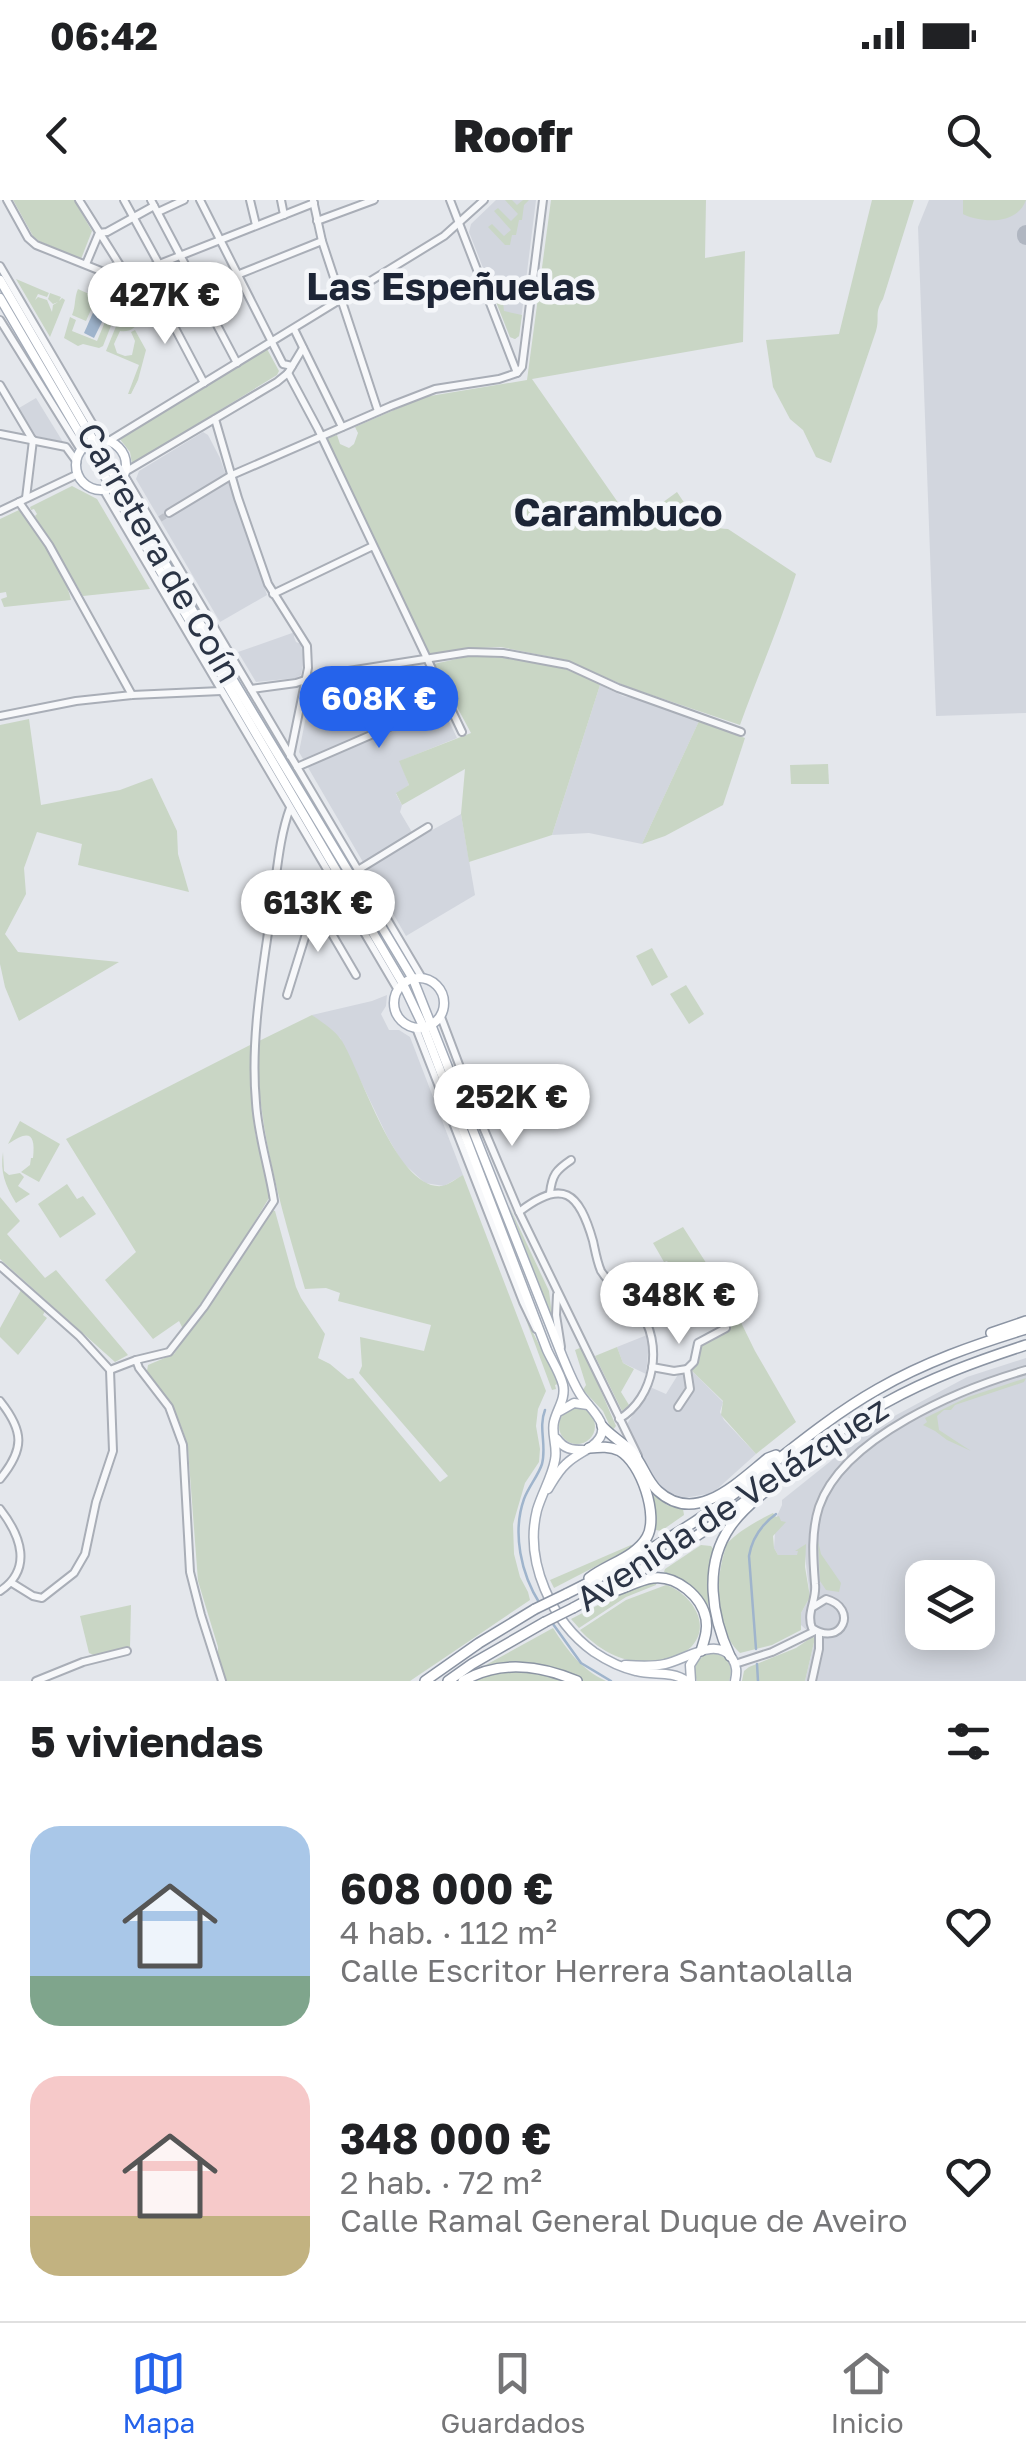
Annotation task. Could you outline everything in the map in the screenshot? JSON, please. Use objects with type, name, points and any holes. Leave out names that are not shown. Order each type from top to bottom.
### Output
[{"type":"highway","points":[[966,1347],[1026,1321]]},
{"type":"highway","name":"Avenida de Velázquez","points":[[425,1681],[535,1609],[657,1546],[875,1390],[966,1347],[1026,1329]]},
{"type":"highway","name":"Avenida de Velázquez","points":[[448,1681],[703,1532],[868,1412],[970,1363],[1026,1345]]},
{"type":"highway","points":[[602,1426],[628,1448],[660,1494],[686,1504],[720,1496],[768,1458],[788,1451]]},
{"type":"highway","points":[[733,1660],[714,1614],[716,1564],[724,1538],[744,1510],[823,1449],[834,1435]]},
{"type":"highway","points":[[568,1592],[640,1547],[652,1522],[650,1501],[629,1458],[616,1449],[586,1449]]},
{"type":"highway","points":[[595,1596],[650,1578],[672,1580],[692,1594],[706,1617],[706,1637],[699,1653]]},
{"type":"highway","points":[[463,1681],[481,1672],[510,1667],[543,1669],[576,1681]]},
{"type":"main road","name":"Carretera de Coín","points":[[0,280],[94,443]]},
{"type":"main road","points":[[0,298],[94,443],[424,1027],[577,1390],[599,1416],[602,1426],[600,1436],[562,1468],[542,1497]]},
{"type":"main road","points":[[94,443],[76,462],[78,474],[88,486],[116,481]]},
{"type":"main road","points":[[94,443],[117,446],[124,456],[116,481]]},
{"type":"main road","name":"Carretera de Coín","points":[[116,481],[232,680],[418,978]]},
{"type":"main road","points":[[418,978],[424,1027],[563,1385],[554,1423],[556,1456],[537,1512],[534,1538],[544,1588],[563,1622],[580,1640],[616,1664],[638,1672],[675,1674],[689,1681],[690,1666],[699,1653]]},
{"type":"main road","points":[[418,978],[441,990],[444,1008],[441,1016],[424,1027],[401,1021],[396,1014],[395,998],[400,987],[418,978]]},
{"type":"main road","points":[[558,1412],[574,1403],[588,1405]]},
{"type":"main road","points":[[555,1435],[565,1447],[586,1449]]},
{"type":"main road","points":[[616,1664],[663,1665],[720,1650],[733,1660],[735,1681]]},
{"type":"street","points":[[6,200],[36,245],[131,279],[139,272],[313,202],[378,411]]},
{"type":"street","points":[[80,200],[131,279],[138,286],[150,287]]},
{"type":"street","points":[[124,200],[159,264]]},
{"type":"street","points":[[99,233],[154,206],[184,200]]},
{"type":"street","points":[[200,200],[282,364],[290,369],[462,732]]},
{"type":"street","points":[[250,200],[256,226]]},
{"type":"street","points":[[280,200],[284,215]]},
{"type":"street","points":[[318,221],[374,200]]},
{"type":"street","points":[[450,200],[518,373]]},
{"type":"street","points":[[94,443],[342,300],[444,236],[484,200]]},
{"type":"street","points":[[169,513],[232,475],[378,411],[435,389],[518,373],[522,367],[543,200]]},
{"type":"street","points":[[154,206],[237,363]]},
{"type":"street","points":[[86,264],[99,233]]},
{"type":"street","points":[[237,275],[322,241]]},
{"type":"street","name":"Carretera de Coín","points":[[0,266],[94,443]]},
{"type":"street","points":[[139,272],[148,276],[150,287],[204,383]]},
{"type":"street","name":"Carretera de Coín","points":[[0,320],[94,443]]},
{"type":"street","points":[[294,329],[342,427]]},
{"type":"street","points":[[116,481],[277,382],[303,348]]},
{"type":"street","points":[[0,385],[33,440],[23,500],[132,696]]},
{"type":"street","points":[[215,419],[268,584],[307,646],[308,661],[290,756]]},
{"type":"street","points":[[0,434],[66,446],[76,462]]},
{"type":"street","points":[[0,510],[78,474]]},
{"type":"street","name":"Carretera de Coín","points":[[116,481],[156,521],[418,978]]},
{"type":"street","name":"Carretera de Coín","points":[[116,481],[221,691],[400,987]]},
{"type":"street","points":[[273,594],[373,546]]},
{"type":"street","points":[[251,689],[470,652],[503,653],[558,663],[741,732]]},
{"type":"street","points":[[0,716],[76,701],[221,691]]},
{"type":"street","points":[[297,767],[447,702]]},
{"type":"street","points":[[110,1370],[169,1352],[274,1200],[255,1100],[255,1046],[260,985],[290,808]]},
{"type":"street","points":[[358,870],[428,827]]},
{"type":"street","points":[[276,880],[314,894]]},
{"type":"street","points":[[335,883],[314,894],[312,900],[356,975]]},
{"type":"street","points":[[287,995],[315,905]]},
{"type":"street","points":[[441,1016],[519,1212],[642,1466]]},
{"type":"street","points":[[550,1193],[556,1170],[571,1160]]},
{"type":"street","points":[[519,1212],[550,1193],[566,1194],[578,1203],[602,1272],[640,1312],[652,1334],[648,1384],[628,1413],[618,1419]]},
{"type":"street","points":[[0,1266],[79,1336],[110,1370],[113,1451],[96,1502],[85,1554],[74,1574],[42,1598],[12,1582]]},
{"type":"street","points":[[557,1292],[556,1315],[563,1358]]},
{"type":"street","points":[[652,1367],[688,1369],[694,1362],[698,1343],[726,1328]]},
{"type":"street","points":[[136,1360],[169,1407],[183,1444],[190,1572],[222,1681]]},
{"type":"street","points":[[678,1407],[690,1389],[688,1369]]},
{"type":"street","points":[[819,1650],[810,1612],[816,1586],[812,1548],[820,1506],[838,1474],[853,1458],[922,1412],[957,1394],[1026,1370]]},
{"type":"street","points":[[0,1401],[14,1421],[19,1448],[0,1479]]},
{"type":"street","points":[[0,1509],[11,1522],[20,1548],[21,1568],[0,1591]]},
{"type":"street","points":[[816,1586],[826,1600]]},
{"type":"street","points":[[812,1606],[832,1600],[841,1606],[844,1617],[841,1628],[824,1640],[812,1681]]},
{"type":"street","points":[[733,1660],[772,1652],[815,1629]]},
{"type":"street","points":[[815,1629],[830,1635]]},
{"type":"street","points":[[36,1681],[83,1662],[127,1651]]},
{"type":"shaded area","points":[[496,200],[536,200],[519,336],[515,339],[510,337],[469,232],[471,224]]},
{"type":"shaded area","points":[[929,200],[1026,200],[1026,713],[936,716],[918,227]]},
{"type":"shaded area","points":[[36,398],[63,442],[36,436],[19,408]]},
{"type":"shaded area","points":[[203,432],[220,458],[267,595],[220,622],[136,479],[139,471]]},
{"type":"shaded area","points":[[295,632],[304,660],[301,675],[256,682],[238,652]]},
{"type":"shaded area","points":[[423,668],[457,738],[400,761],[409,785],[396,794],[402,805],[400,812],[416,839],[461,814],[475,895],[406,936],[299,752],[314,686]]},
{"type":"shaded area","points":[[600,685],[699,721],[642,844],[589,833],[552,835]]},
{"type":"shaded area","points":[[387,995],[381,1014],[389,1030],[399,1030],[410,1037],[463,1175],[444,1186],[425,1183],[402,1162],[340,1038],[312,1015]]},
{"type":"shaded area","points":[[647,1335],[646,1374],[623,1363],[617,1347]]},
{"type":"shaded area","points":[[1026,1358],[1026,1681],[805,1681],[815,1638],[801,1625],[801,1613],[810,1597],[805,1555],[778,1555],[774,1548],[776,1518],[782,1500],[872,1428],[967,1377]]},
{"type":"shaded area","points":[[692,1371],[723,1402],[720,1412],[724,1420],[756,1454],[716,1490],[684,1498],[665,1491],[652,1476],[627,1424],[647,1398],[650,1387],[666,1394],[679,1373]]},
{"type":"green space","points":[[13,200],[74,200],[92,231],[81,259],[33,236]]},
{"type":"green space","points":[[505,200],[517,205],[529,200],[510,245],[505,245],[488,227],[492,224],[504,236],[511,230],[494,211],[498,208],[511,221],[518,214]]},
{"type":"green space","points":[[551,200],[706,200],[705,258],[745,251],[743,342],[532,379],[633,524],[677,492],[703,522],[728,529],[796,574],[740,725],[628,687],[566,660],[501,647],[429,654],[328,443],[328,438],[337,435],[340,444],[349,448],[358,433],[355,427],[424,397],[527,380]]},
{"type":"green space","points":[[872,200],[914,200],[879,308],[876,331],[831,463],[816,457],[803,430],[790,419],[773,387],[766,340],[839,334]]},
{"type":"green space","points":[[963,200],[1026,200],[1016,214],[990,220],[963,214]]},
{"type":"green space","points":[[16,279],[49,293],[47,297],[38,294],[35,300],[47,300],[52,312],[58,302],[53,304],[48,299],[50,293],[61,297],[59,301],[65,300],[50,337]]},
{"type":"green space","points":[[502,283],[499,301],[503,302],[504,311],[522,315],[515,339],[510,337],[489,284]]},
{"type":"green space","points":[[78,289],[114,304],[116,313],[99,348],[78,346],[64,338],[70,317],[76,320],[72,331],[97,341],[110,310],[94,303],[86,321],[72,315]]},
{"type":"green space","points":[[144,296],[149,298],[139,321],[132,329],[120,331],[114,344],[117,353],[132,355],[135,341],[131,332],[135,330],[146,350],[138,380],[128,394],[139,365],[106,351],[121,314],[120,306],[138,310]]},
{"type":"green space","points":[[267,349],[279,371],[277,375],[132,464],[130,452],[119,438]]},
{"type":"green space","points":[[72,486],[97,499],[150,589],[83,596],[30,507]]},
{"type":"green space","points":[[19,510],[56,564],[71,600],[4,607],[1,599],[7,597],[6,592],[0,593],[0,519]]},
{"type":"green space","points":[[470,656],[554,666],[600,685],[552,835],[469,862],[461,814],[465,769],[402,805],[396,793],[409,785],[399,761],[471,733],[434,664]]},
{"type":"green space","points":[[29,719],[41,805],[120,790],[152,778],[177,831],[178,854],[189,892],[78,865],[82,844],[37,832],[24,868],[26,894],[5,934],[18,952],[119,962],[19,1021],[0,964],[0,725]]},
{"type":"green space","points":[[699,721],[745,738],[723,805],[642,844]]},
{"type":"green space","points":[[828,764],[829,784],[791,784],[790,765]]},
{"type":"green space","points":[[652,948],[668,977],[652,986],[636,956]]},
{"type":"green space","points":[[686,985],[704,1014],[689,1024],[670,994]]},
{"type":"green space","points":[[312,1015],[342,1041],[383,1128],[410,1170],[426,1183],[442,1186],[463,1175],[546,1391],[536,1426],[539,1462],[525,1483],[513,1524],[514,1554],[530,1600],[410,1681],[226,1681],[198,1581],[188,1449],[182,1427],[147,1371],[148,1365],[174,1354],[271,1210],[275,1211],[296,1287],[325,1334],[318,1358],[348,1379],[353,1378],[440,1482],[448,1476],[359,1373],[360,1337],[424,1351],[431,1325],[338,1301],[340,1293],[326,1288],[305,1289],[269,1152],[260,1097],[259,1041]]},
{"type":"green space","points":[[252,1044],[255,1133],[269,1198],[183,1329],[179,1321],[153,1339],[105,1280],[136,1252],[66,1139]]},
{"type":"green space","points":[[20,1121],[60,1144],[39,1182],[21,1172],[33,1158],[32,1138],[25,1135],[8,1144]]},
{"type":"green space","points":[[3,1152],[4,1171],[9,1175],[20,1173],[24,1177],[18,1186],[30,1194],[16,1203],[4,1178]]},
{"type":"green space","points":[[67,1184],[77,1199],[83,1196],[96,1214],[60,1238],[38,1204]]},
{"type":"green space","points":[[0,1197],[20,1221],[7,1234],[45,1278],[56,1270],[128,1355],[115,1362],[0,1259]]},
{"type":"green space","points":[[509,1206],[549,1291],[552,1315],[551,1315]]},
{"type":"green space","points":[[683,1227],[730,1300],[796,1422],[756,1454],[721,1415],[723,1401],[692,1371],[702,1343],[709,1337],[707,1333],[720,1328],[683,1278],[664,1262],[653,1243]]},
{"type":"green space","points":[[21,1290],[45,1311],[43,1315],[47,1318],[18,1355],[0,1337],[0,1328]]},
{"type":"green space","points":[[522,1309],[558,1384],[556,1389],[552,1390]]},
{"type":"green space","points":[[582,1347],[616,1426],[612,1431],[603,1411],[583,1390],[586,1385],[575,1350]]},
{"type":"green space","points":[[617,1347],[623,1363],[634,1369],[621,1392],[629,1405],[622,1411],[595,1356]]},
{"type":"green space","points":[[1026,1378],[1024,1382],[955,1405],[937,1416],[939,1430],[971,1451],[923,1425],[927,1422],[925,1418],[968,1397]]},
{"type":"green space","points":[[577,1408],[590,1413],[595,1426],[590,1439],[577,1444],[564,1439],[559,1426],[564,1413]]},
{"type":"green space","points":[[653,1495],[667,1505],[683,1509],[684,1515],[661,1531],[656,1530]]},
{"type":"green space","points":[[773,1513],[786,1522],[773,1536],[778,1555],[797,1555],[795,1551],[806,1544],[810,1597],[801,1613],[801,1630],[772,1645],[740,1653],[726,1633],[719,1610],[722,1560],[730,1540]]},
{"type":"green space","points":[[818,1541],[821,1554],[841,1583],[839,1592],[826,1590],[820,1581]]},
{"type":"green space","points":[[631,1545],[554,1588],[550,1580]]},
{"type":"green space","points":[[701,1545],[714,1550],[708,1608],[689,1584],[664,1572]]},
{"type":"green space","points":[[657,1580],[656,1585],[626,1597],[579,1628],[571,1619],[631,1588]]},
{"type":"green space","points":[[666,1585],[683,1594],[699,1619],[698,1637],[683,1653],[659,1661],[634,1661],[610,1653],[580,1630],[626,1600]]},
{"type":"green space","points":[[131,1605],[130,1648],[96,1656],[89,1653],[80,1616]]},
{"type":"green space","points":[[553,1628],[576,1659],[606,1681],[583,1681],[552,1668],[473,1672]]},
{"type":"green space","points":[[815,1638],[805,1681],[742,1681],[749,1667],[796,1648]]},
{"type":"green space","points":[[710,1653],[728,1661],[729,1681],[697,1681],[696,1664]]},
{"type":"green space","points":[[534,1671],[570,1681],[469,1681],[493,1672]]},
{"type":"water","points":[[96,306],[107,312],[94,338],[84,333]]},
{"type":"waterway","points":[[540,1604],[523,1567],[519,1526],[524,1499],[542,1464],[545,1410]]},
{"type":"waterway","points":[[756,1649],[749,1556],[758,1532],[776,1514]]},
{"type":"waterway","points":[[553,1624],[581,1663],[611,1681]]},
{"type":"waterway","points":[[757,1664],[758,1681]]},
{"type":"tunnel","points":[[160,519],[169,513]]},
{"type":"district","name":"Las Espeñuelas","points":[[451,287]]},
{"type":"district","name":"Carambuco","points":[[618,513]]}]
